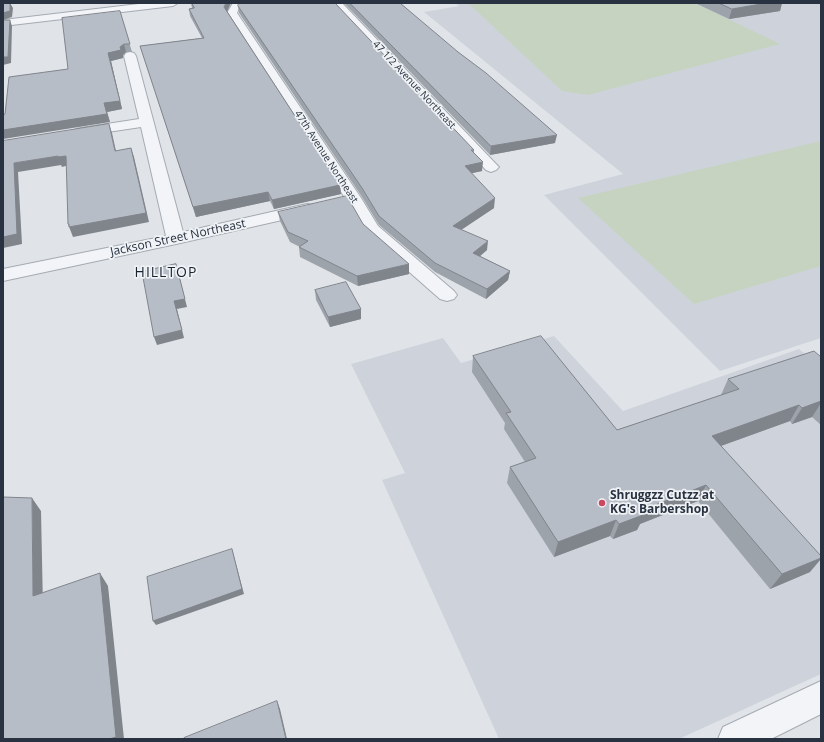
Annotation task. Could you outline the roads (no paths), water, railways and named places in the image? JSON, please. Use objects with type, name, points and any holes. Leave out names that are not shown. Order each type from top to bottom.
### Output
[{"type":"street","points":[[3,23],[173,3]]},
{"type":"street","name":"47th Avenue Northeast","points":[[240,3],[236,6],[232,13],[338,202],[446,295]]},
{"type":"street","name":"47 1/2 Avenue Northeast","points":[[336,3],[491,167]]},
{"type":"street","points":[[130,56],[176,240]]},
{"type":"street","points":[[71,134],[146,122]]},
{"type":"street","name":"Jackson Street Northeast","points":[[3,275],[176,240],[338,202]]},
{"type":"street","points":[[735,739],[821,697]]},
{"type":"place","name":"Shruggzz Cutzz at KG's Barbershop","points":[[602,503]]},
{"type":"district","name":"HILLTOP","points":[[166,273]]}]
